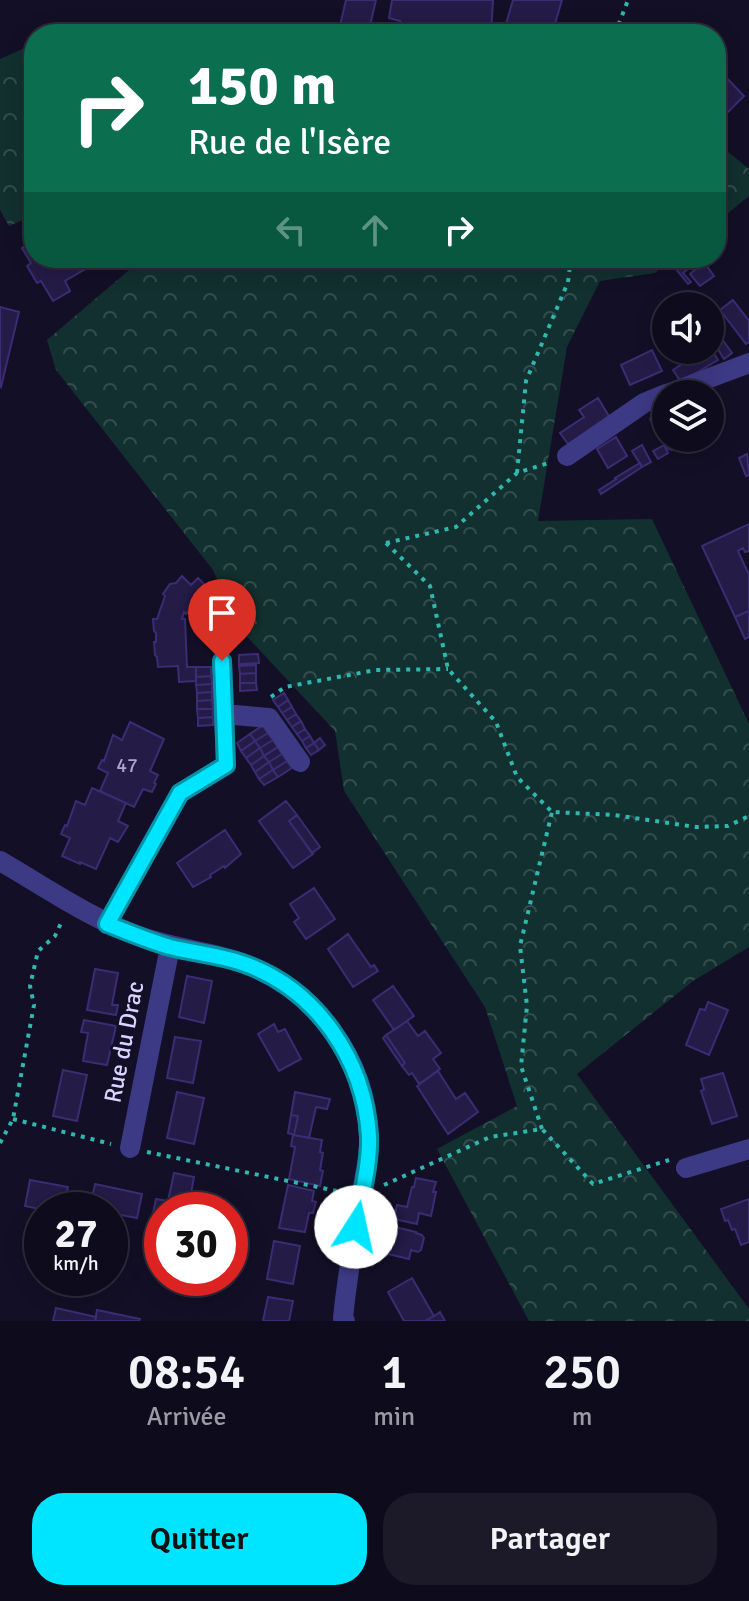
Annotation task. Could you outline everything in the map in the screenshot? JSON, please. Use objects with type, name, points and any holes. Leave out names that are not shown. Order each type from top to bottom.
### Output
[{"type":"street","points":[[703,380],[749,363]]},
{"type":"street","points":[[567,456],[652,400]]},
{"type":"street","points":[[107,924],[180,793],[226,765],[222,661]]},
{"type":"street","points":[[224,714],[269,718],[300,762]]},
{"type":"street","points":[[0,861],[107,924],[170,947],[242,963],[269,974],[315,1009],[335,1033],[363,1095],[369,1138],[344,1320]]},
{"type":"street","name":"Rue du Drac","points":[[130,1148],[170,947]]},
{"type":"street","points":[[686,1168],[749,1149]]},
{"type":"path","points":[[619,24],[628,0]]},
{"type":"path","points":[[517,473],[526,381],[568,282],[570,268]]},
{"type":"path","points":[[567,456],[517,473],[456,527],[386,543],[430,586],[448,669],[496,722],[517,777],[552,812],[614,815],[696,827],[728,826],[749,816]]},
{"type":"path","points":[[269,718],[265,701],[285,687],[376,670],[448,669]]},
{"type":"path","points":[[552,812],[520,946],[527,1006],[521,1066],[542,1129],[593,1184],[668,1160],[686,1168]]},
{"type":"path","points":[[0,1143],[13,1119],[34,1005],[30,986],[38,951],[55,936],[69,902]]},
{"type":"path","points":[[13,1119],[130,1148],[361,1196],[490,1137],[542,1129]]},
{"type":"green space","points":[[24,48],[24,219],[9,226],[0,210],[0,59]]},
{"type":"green space","points":[[726,150],[749,169],[749,196],[726,215]]},
{"type":"green space","points":[[131,268],[661,268],[655,273],[600,281],[567,347],[538,521],[652,519],[749,724],[749,947],[693,981],[577,1074],[749,1309],[749,1321],[529,1321],[437,1149],[517,1106],[485,1007],[344,791],[335,731],[239,628],[213,570],[56,370],[47,340]]},
{"type":"building","points":[[346,0],[376,0],[370,24],[340,24]]},
{"type":"building","points":[[392,0],[493,0],[492,24],[399,24],[400,21],[389,18]]},
{"type":"building","points":[[513,0],[562,0],[555,24],[506,24]]},
{"type":"building","points":[[726,77],[744,96],[726,114]]},
{"type":"building","points":[[28,268],[87,268],[65,281],[70,291],[53,301],[41,281],[37,283]]},
{"type":"building","points":[[675,268],[689,268],[683,273],[691,282],[688,284]]},
{"type":"building","points":[[697,268],[708,268],[714,276],[700,286],[690,274]]},
{"type":"building","points":[[733,300],[749,321],[749,342],[746,344],[724,315],[724,307]]},
{"type":"building","points":[[0,307],[19,312],[1,387],[0,386]]},
{"type":"building","points":[[724,342],[732,353],[724,359]]},
{"type":"building","points":[[652,350],[652,364],[659,364],[662,371],[630,385],[621,365]]},
{"type":"building","points":[[682,364],[711,364],[684,380],[680,380],[673,370]]},
{"type":"building","points":[[598,398],[610,418],[568,444],[560,433],[584,417],[579,410]]},
{"type":"building","points":[[616,437],[627,456],[608,468],[597,449]]},
{"type":"building","points":[[642,445],[651,462],[642,467],[632,451]]},
{"type":"building","points":[[654,452],[668,452],[668,453],[658,459]]},
{"type":"building","points":[[747,454],[749,475],[746,476],[739,458]]},
{"type":"building","points":[[640,463],[642,467],[601,494],[599,490]]},
{"type":"building","points":[[749,524],[749,551],[745,552],[743,548],[738,551],[749,575],[749,611],[735,617],[702,546]]},
{"type":"building","points":[[182,576],[191,585],[198,578],[208,588],[186,614],[184,612],[182,619],[185,619],[187,667],[196,667],[196,681],[179,682],[178,666],[158,667],[153,619],[157,619],[165,596],[163,594],[170,584],[176,583]]},
{"type":"building","points":[[749,611],[749,637],[745,639],[735,617]]},
{"type":"building","points":[[258,654],[259,663],[239,664],[239,655]]},
{"type":"building","points":[[256,665],[256,673],[240,674],[239,666]]},
{"type":"building","points":[[196,667],[211,667],[211,676],[196,677]]},
{"type":"building","points":[[256,673],[256,683],[240,683],[240,674]]},
{"type":"building","points":[[211,676],[212,684],[196,685],[196,677]]},
{"type":"building","points":[[240,683],[256,683],[257,690],[240,691]]},
{"type":"building","points":[[212,684],[212,692],[197,693],[196,685]]},
{"type":"building","points":[[212,692],[212,700],[197,701],[197,693]]},
{"type":"building","points":[[284,693],[288,700],[278,707],[273,700]]},
{"type":"building","points":[[212,700],[213,709],[197,709],[197,701]]},
{"type":"building","points":[[288,700],[292,707],[282,713],[278,707]]},
{"type":"building","points":[[292,707],[296,714],[287,720],[282,713]]},
{"type":"building","points":[[197,709],[213,709],[213,717],[198,718]]},
{"type":"building","points":[[296,714],[301,721],[292,727],[287,720]]},
{"type":"building","points":[[213,717],[213,725],[198,726],[198,718]]},
{"type":"building","points":[[301,721],[305,729],[297,734],[292,727]]},
{"type":"building","points":[[130,722],[164,739],[150,771],[158,775],[156,784],[152,792],[143,789],[134,807],[100,791],[108,773],[98,768],[104,761],[113,735],[122,740]]},
{"type":"building","points":[[263,725],[268,733],[255,741],[250,734]]},
{"type":"building","points":[[305,729],[310,736],[302,741],[297,734]]},
{"type":"building","points":[[268,733],[273,740],[260,748],[255,741]]},
{"type":"building","points":[[250,734],[255,741],[241,751],[237,743]]},
{"type":"building","points":[[310,736],[314,743],[306,748],[302,741]]},
{"type":"building","points":[[320,738],[325,745],[319,750],[314,743]]},
{"type":"building","points":[[273,740],[278,747],[264,756],[260,748]]},
{"type":"building","points":[[255,741],[260,748],[246,758],[241,751]]},
{"type":"building","points":[[314,743],[319,750],[311,755],[306,748]]},
{"type":"building","points":[[278,747],[282,754],[269,762],[264,756]]},
{"type":"building","points":[[260,748],[264,756],[251,765],[246,758]]},
{"type":"building","points":[[282,754],[287,761],[273,770],[269,762]]},
{"type":"building","points":[[264,756],[269,762],[255,772],[251,765]]},
{"type":"building","points":[[287,761],[292,768],[278,777],[273,770]]},
{"type":"building","points":[[269,762],[273,770],[259,779],[255,772]]},
{"type":"building","points":[[273,770],[278,777],[264,785],[259,779]]},
{"type":"building","points":[[92,788],[126,803],[118,821],[128,826],[118,842],[110,838],[96,869],[62,856],[70,838],[61,834],[76,801],[85,805]]},
{"type":"building","points":[[286,801],[297,815],[289,821],[313,854],[293,868],[259,821]]},
{"type":"building","points":[[297,815],[320,847],[312,853],[289,821]]},
{"type":"building","points":[[225,830],[241,854],[225,868],[193,887],[177,863]]},
{"type":"building","points":[[314,888],[335,919],[306,939],[294,922],[299,918],[290,904]]},
{"type":"building","points":[[348,934],[371,967],[374,965],[378,971],[353,987],[328,949]]},
{"type":"building","points":[[95,969],[118,973],[112,1005],[118,1005],[116,1015],[87,1010]]},
{"type":"building","points":[[187,976],[212,981],[204,1023],[179,1017]]},
{"type":"building","points":[[393,986],[414,1016],[394,1030],[373,1000]]},
{"type":"building","points":[[708,1002],[728,1010],[709,1055],[686,1045],[700,1009],[705,1010]]},
{"type":"building","points":[[84,1020],[116,1026],[107,1065],[83,1061],[88,1033],[81,1032]]},
{"type":"building","points":[[407,1021],[418,1036],[425,1031],[441,1053],[433,1059],[440,1069],[419,1084],[412,1073],[409,1075],[402,1066],[405,1063],[386,1035]]},
{"type":"building","points":[[274,1024],[278,1032],[285,1029],[301,1059],[279,1071],[258,1034]]},
{"type":"building","points":[[386,1035],[405,1063],[402,1066],[383,1038]]},
{"type":"building","points":[[175,1037],[201,1041],[193,1083],[167,1078]]},
{"type":"building","points":[[63,1070],[87,1075],[77,1121],[53,1116]]},
{"type":"building","points":[[438,1071],[456,1099],[465,1093],[478,1112],[448,1134],[417,1086]]},
{"type":"building","points":[[723,1073],[737,1116],[712,1124],[701,1091],[704,1089],[701,1079]]},
{"type":"building","points":[[177,1092],[204,1098],[194,1144],[167,1138]]},
{"type":"building","points":[[295,1092],[330,1099],[327,1109],[316,1107],[309,1138],[294,1135],[298,1116],[291,1115]]},
{"type":"building","points":[[291,1115],[298,1116],[294,1135],[288,1133]]},
{"type":"building","points":[[293,1135],[322,1140],[320,1186],[289,1179],[295,1147],[291,1146]]},
{"type":"building","points":[[174,1173],[194,1177],[191,1192],[170,1192]]},
{"type":"building","points":[[416,1178],[436,1182],[431,1216],[419,1213],[417,1224],[394,1219],[397,1205],[407,1207]]},
{"type":"building","points":[[30,1180],[68,1187],[67,1192],[28,1192]]},
{"type":"building","points":[[95,1184],[142,1194],[137,1218],[128,1216],[128,1192],[93,1192]]},
{"type":"building","points":[[288,1185],[314,1191],[312,1201],[316,1202],[313,1213],[309,1213],[305,1232],[279,1228]]},
{"type":"building","points":[[749,1199],[749,1242],[741,1245],[735,1229],[732,1230],[728,1220],[725,1221],[721,1209]]},
{"type":"building","points":[[391,1226],[422,1235],[421,1250],[411,1250],[409,1259],[384,1253]]},
{"type":"building","points":[[274,1241],[300,1246],[293,1284],[267,1279]]},
{"type":"building","points":[[412,1278],[434,1316],[425,1321],[404,1321],[388,1292]]},
{"type":"building","points":[[268,1297],[293,1301],[289,1321],[263,1321]]},
{"type":"building","points":[[56,1308],[96,1317],[95,1321],[53,1321]]},
{"type":"building","points":[[97,1310],[140,1319],[95,1321]]},
{"type":"building","points":[[440,1312],[445,1321],[425,1321],[434,1316]]},
{"type":"route","points":[[222,661],[226,765],[180,793],[107,924],[170,947],[242,963],[269,974],[315,1009],[335,1033],[363,1095],[369,1138],[356,1227]]}]
